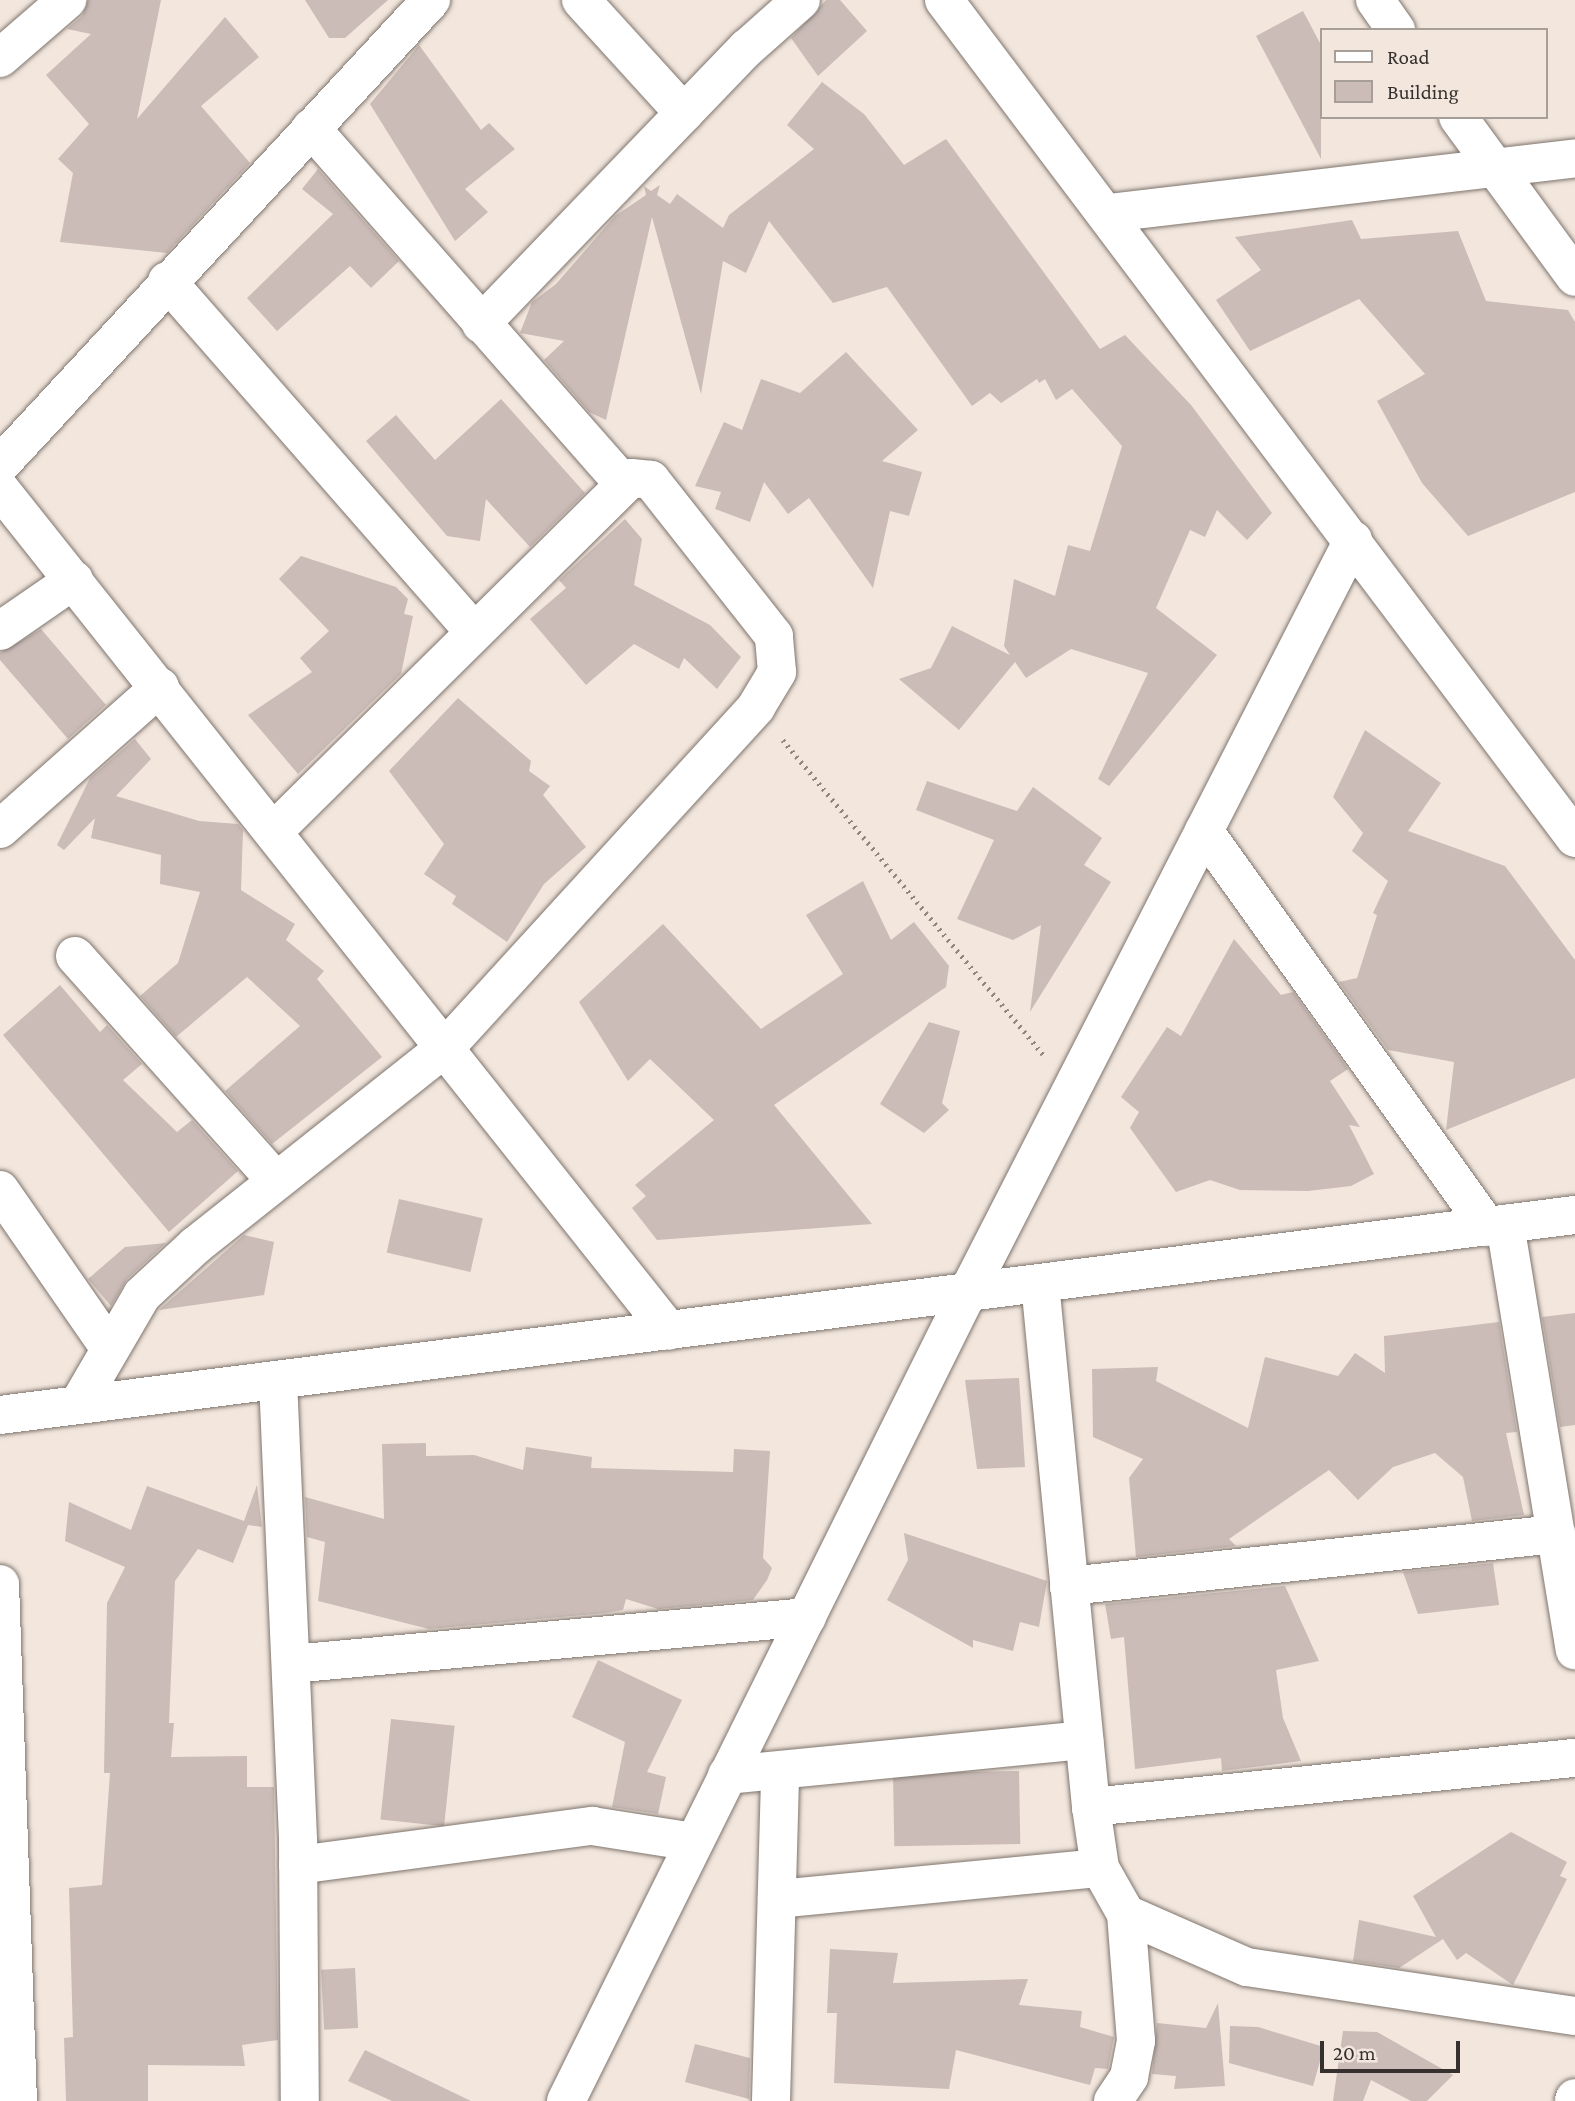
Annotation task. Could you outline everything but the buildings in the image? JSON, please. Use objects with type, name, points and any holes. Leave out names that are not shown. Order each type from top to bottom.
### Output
[{"type":"street","points":[[0,58],[67,0]]},
{"type":"street","points":[[0,465],[167,281],[431,0]]},
{"type":"street","points":[[581,0],[684,113]]},
{"type":"street","points":[[481,324],[684,113],[801,0]]},
{"type":"street","points":[[944,0],[1110,213],[1575,838]]},
{"type":"street","points":[[1375,0],[1395,28]]},
{"type":"street","points":[[1459,119],[1575,277]]},
{"type":"street","points":[[311,128],[622,482]]},
{"type":"street","points":[[1110,213],[1575,158]]},
{"type":"street","points":[[167,281],[473,631]]},
{"type":"street","points":[[78,1405],[142,1295],[275,1180],[446,1047],[756,707],[777,673],[774,636],[651,480],[622,482],[275,830]]},
{"type":"street","points":[[0,489],[275,830],[670,1331]]},
{"type":"street","points":[[566,2101],[968,1292],[1353,540]]},
{"type":"street","points":[[0,631],[74,580]]},
{"type":"street","points":[[0,829],[160,687]]},
{"type":"street","points":[[1204,831],[1497,1225],[1556,1534],[1575,1650]]},
{"type":"street","points":[[75,957],[275,1180]]},
{"type":"street","points":[[0,1190],[110,1349]]},
{"type":"street","points":[[0,1415],[1575,1215]]},
{"type":"street","points":[[1040,1283],[1091,1807],[1100,1868],[1126,1914],[1136,2041],[1129,2077],[1113,2101]]},
{"type":"street","points":[[278,1380],[298,1865],[300,2101]]},
{"type":"street","points":[[1069,1586],[1556,1534]]},
{"type":"street","points":[[0,1584],[18,2101]]},
{"type":"street","points":[[291,1664],[807,1617]]},
{"type":"street","points":[[727,1775],[780,1774],[1084,1740]]},
{"type":"street","points":[[1091,1807],[1575,1758]]},
{"type":"street","points":[[771,2101],[780,1774]]},
{"type":"street","points":[[298,1865],[592,1826],[694,1842]]},
{"type":"street","points":[[777,1899],[1100,1868]]},
{"type":"street","points":[[1126,1914],[1247,1967],[1575,2016]]},
{"type":"path","points":[[756,707],[1072,1090]]}]
